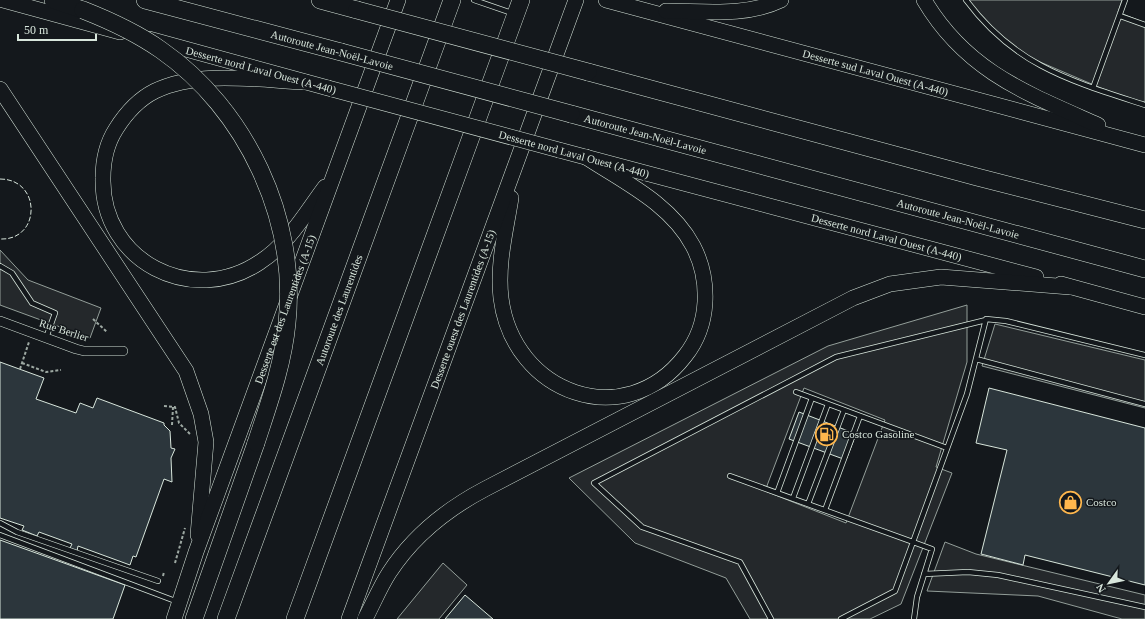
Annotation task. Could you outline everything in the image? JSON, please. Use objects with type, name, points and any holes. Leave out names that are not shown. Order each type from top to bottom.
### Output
[{"type":"highway","points":[[54,0],[83,10],[134,32],[162,50],[204,86],[237,127],[262,172],[271,196],[286,255],[288,315],[283,355],[278,375],[256,443],[194,619]]},
{"type":"highway","name":"Autoroute Jean-Noël-Lavoie","points":[[145,0],[1145,269]]},
{"type":"highway","points":[[320,0],[1145,220]]},
{"type":"highway","name":"Autoroute des Laurentides","points":[[226,619],[449,4]]},
{"type":"highway","points":[[295,619],[518,7]]},
{"type":"main road","name":"Desserte nord Laval Ouest (A-440)","points":[[3,0],[1145,307]]},
{"type":"main road","name":"Desserte est des Laurentides (A-15)","points":[[174,619],[196,552],[398,0]]},
{"type":"main road","name":"Desserte ouest des Laurentides (A-15)","points":[[349,619],[576,0]]},
{"type":"main road","points":[[646,11],[730,11],[755,9],[781,0]]},
{"type":"main road","points":[[924,0],[955,41],[976,61],[1004,81],[1021,91],[1143,144]]},
{"type":"main road","name":"Desserte sud Laval Ouest (A-440)","points":[[610,1],[1143,144]]},
{"type":"main road","points":[[304,82],[201,79],[169,86],[149,95],[127,114],[114,133],[108,146],[103,180],[104,198],[108,212],[122,240],[133,253],[152,267],[183,278],[218,279],[232,276],[253,267],[280,247],[335,173]]},
{"type":"main road","points":[[0,89],[171,347],[192,386],[201,414],[206,442],[196,552]]},
{"type":"main road","points":[[514,169],[500,277],[503,309],[513,338],[522,354],[534,368],[552,383],[573,392],[596,396],[626,394],[646,387],[662,378],[688,353],[698,334],[704,315],[705,295],[703,273],[693,245],[673,218],[655,203],[586,157]]},
{"type":"main road","points":[[365,619],[385,580],[404,552],[425,530],[455,506],[853,298],[890,284],[941,277],[1070,287]]},
{"type":"street","name":"Rue Berlier","points":[[0,321],[84,351],[122,351]]},
{"type":"lane","points":[[474,0],[518,7]]},
{"type":"lane","points":[[1093,88],[1125,0]]},
{"type":"lane","points":[[969,1],[994,32],[1024,56],[1051,72],[1145,105]]},
{"type":"lane","points":[[1120,16],[1145,25]]},
{"type":"lane","points":[[0,266],[12,273],[32,303],[55,313],[46,338]]},
{"type":"lane","points":[[771,619],[740,562],[642,527],[594,483],[836,357],[986,320],[1006,320],[1145,355]]},
{"type":"lane","points":[[842,619],[895,591],[967,394],[986,320]]},
{"type":"lane","points":[[976,359],[1145,404]]},
{"type":"lane","points":[[796,392],[947,448]]},
{"type":"lane","points":[[777,493],[812,398]]},
{"type":"lane","points":[[793,498],[828,404]]},
{"type":"lane","points":[[808,504],[844,410]]},
{"type":"lane","points":[[825,510],[860,416]]},
{"type":"lane","points":[[730,476],[932,549],[917,597],[914,619]]},
{"type":"lane","points":[[0,523],[17,532],[158,581]]},
{"type":"lane","points":[[0,535],[179,603]]},
{"type":"lane","points":[[924,574],[968,572],[998,575],[1145,606]]},
{"type":"path","points":[[93,319],[106,332]]},
{"type":"path","points":[[20,369],[29,342]]},
{"type":"path","points":[[22,363],[46,372],[61,370]]},
{"type":"path","points":[[164,406],[173,407],[178,410],[179,423],[188,430],[193,440]]},
{"type":"path","points":[[172,425],[173,407]]},
{"type":"path","points":[[175,563],[186,523]]},
{"type":"shaded area","points":[[969,0],[1122,0],[1118,12],[1145,23],[1145,103],[1108,91],[1019,53],[977,15]]},
{"type":"shaded area","points":[[0,250],[28,280],[101,308],[90,338],[0,305]]},
{"type":"shaded area","points":[[967,305],[967,362],[936,467],[952,473],[901,604],[870,619],[750,619],[726,578],[635,543],[569,478],[828,346]],"holes":[[[804,388],[885,420],[846,523],[765,491]]]},
{"type":"shaded area","points":[[995,324],[1145,360],[1145,408],[982,366]]},
{"type":"shaded area","points":[[945,542],[976,554],[1145,595],[1145,619],[1122,619],[1038,596],[927,591]]},
{"type":"shaded area","points":[[443,563],[467,585],[439,619],[397,619]]},
{"type":"building","points":[[0,362],[44,378],[36,399],[76,413],[80,403],[93,408],[97,398],[164,423],[170,431],[171,448],[175,449],[171,458],[172,482],[164,479],[136,557],[133,556],[130,565],[78,546],[77,551],[70,548],[72,544],[39,532],[37,536],[22,530],[24,526],[0,518]]},
{"type":"building","name":"Costco","points":[[989,388],[1145,428],[1145,585],[1025,555],[1023,565],[981,554],[1007,450],[976,443]]},
{"type":"building","points":[[799,412],[856,434],[846,460],[789,439]]},
{"type":"building","points":[[0,540],[125,585],[113,619],[0,619]]},
{"type":"building","points":[[465,595],[493,619],[445,619]]},
{"type":"fence","points":[[0,179],[14,182],[23,189],[29,199],[31,210],[29,221],[23,230],[13,237],[0,239]]},
{"type":"place","name":"Costco Gasoline","points":[[827,434]]},
{"type":"place","name":"Costco","points":[[1070,502]]}]
